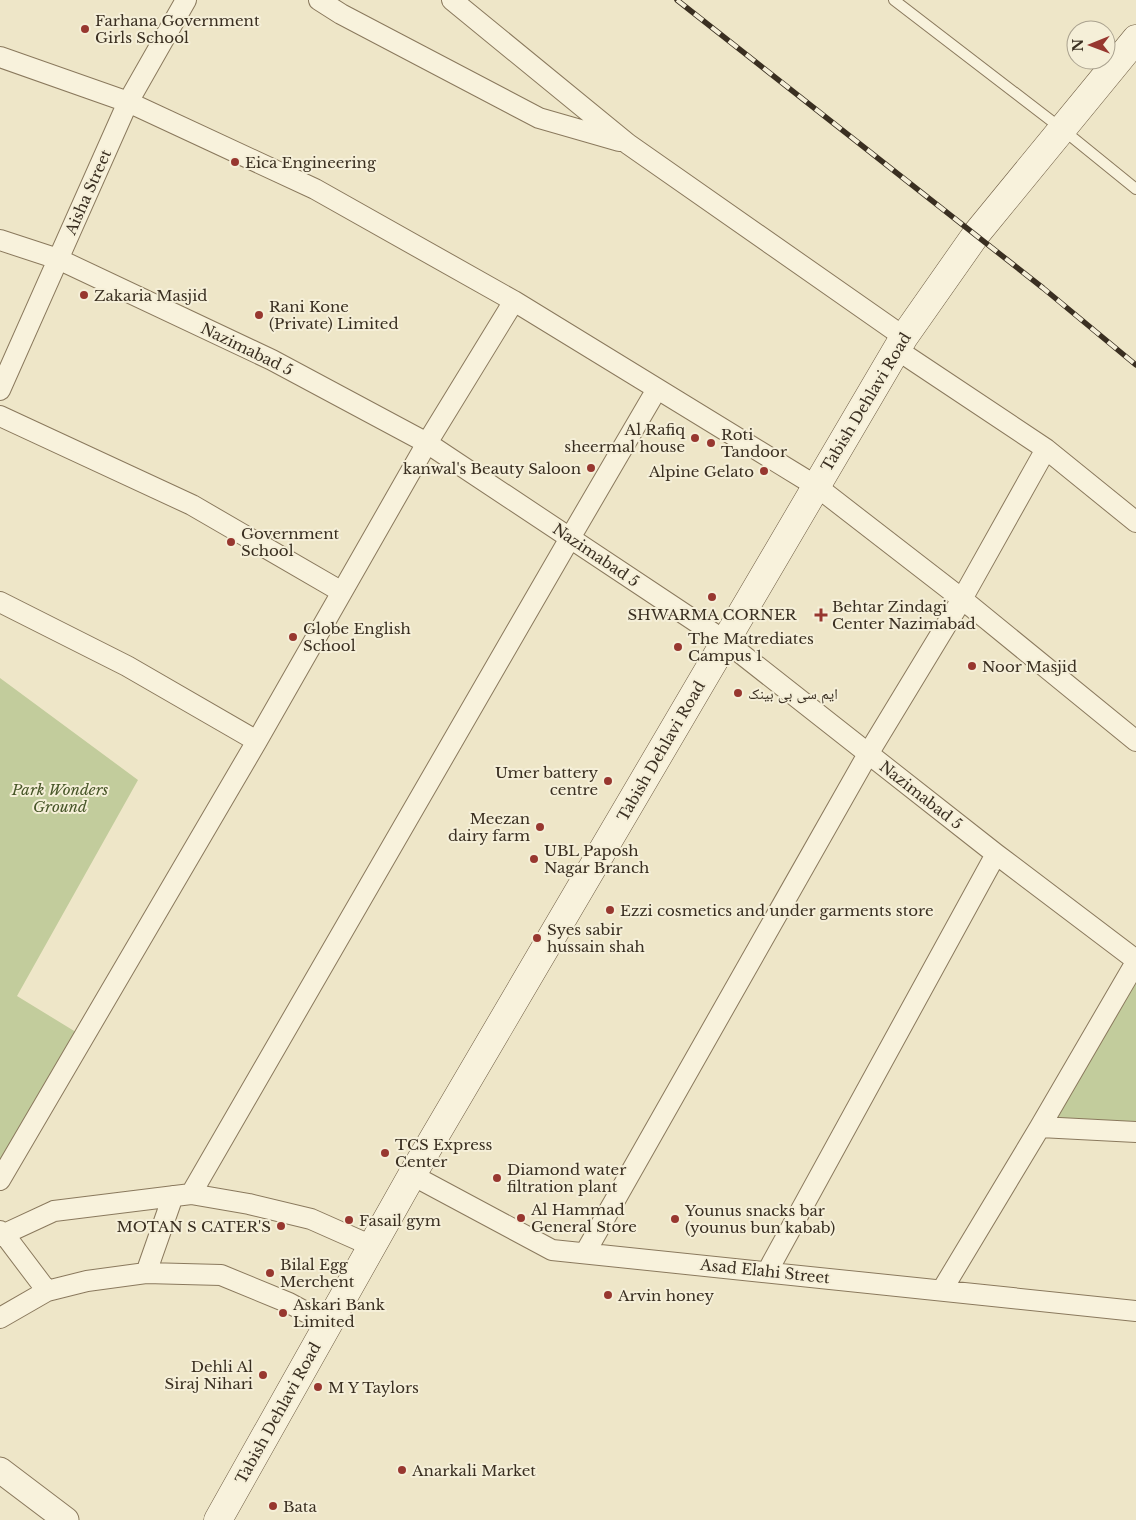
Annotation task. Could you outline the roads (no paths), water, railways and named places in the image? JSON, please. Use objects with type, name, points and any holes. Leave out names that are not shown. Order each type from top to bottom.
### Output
[{"type":"main road","name":"Tabish Dehlavi Road","points":[[218,1520],[412,1175],[900,343],[977,233],[1136,39]]},
{"type":"street","name":"Aisha Street","points":[[0,390],[128,102],[186,0]]},
{"type":"street","points":[[319,0],[341,14],[539,118],[628,144]]},
{"type":"street","points":[[452,0],[628,144],[1046,449],[1136,522]]},
{"type":"street","points":[[0,58],[128,102],[315,190],[514,301],[816,486],[962,599],[1136,741]]},
{"type":"street","name":"Nazimabad 5","points":[[0,240],[58,259],[272,360],[427,443],[725,641],[996,854],[1136,961]]},
{"type":"street","points":[[0,1180],[257,740],[427,443],[514,301]]},
{"type":"street","points":[[146,1273],[182,1195],[657,389]]},
{"type":"street","points":[[0,416],[192,505],[342,592]]},
{"type":"street","points":[[585,1253],[868,754],[962,599],[1046,449]]},
{"type":"street","points":[[0,602],[127,666],[257,740]]},
{"type":"street","points":[[767,1272],[996,854]]},
{"type":"street","points":[[942,1290],[1040,1127],[1136,961]]},
{"type":"street","points":[[1040,1127],[1136,1132]]},
{"type":"street","name":"Asad Elahi Street","points":[[412,1175],[552,1250],[1136,1311]]},
{"type":"street","points":[[47,1291],[1,1234],[54,1211],[182,1195],[249,1204],[311,1219],[372,1246]]},
{"type":"street","points":[[0,1318],[47,1291],[88,1281],[146,1273],[221,1275],[289,1303],[328,1324]]},
{"type":"street","points":[[0,1470],[66,1520]]},
{"type":"lane","points":[[894,0],[1136,189]]},
{"type":"railway","points":[[677,0],[1043,288],[1136,365]]},
{"type":"place","name":"Farhana Government Girls School","points":[[85,29]]},
{"type":"place","name":"Eica Engineering","points":[[235,162]]},
{"type":"place","name":"Zakaria Masjid","points":[[84,295]]},
{"type":"place","name":"Rani Kone (Private) Limited","points":[[259,315]]},
{"type":"place","name":"Al Rafiq sheermal house","points":[[695,438]]},
{"type":"place","name":"Roti Tandoor","points":[[711,443]]},
{"type":"place","name":"kanwal's Beauty Saloon","points":[[591,468]]},
{"type":"place","name":"Alpine Gelato","points":[[764,471]]},
{"type":"place","name":"Government School","points":[[231,542]]},
{"type":"place","name":"SHWARMA CORNER","points":[[712,597]]},
{"type":"place","name":"Behtar Zindagi Center Nazimabad","points":[[821,615]]},
{"type":"place","name":"Globe English School","points":[[293,637]]},
{"type":"place","name":"The Matrediates Campus 1","points":[[678,647]]},
{"type":"place","name":"Noor Masjid","points":[[972,666]]},
{"type":"place","name":"ایم سی بی بینک","points":[[738,693]]},
{"type":"place","name":"Umer battery centre","points":[[608,781]]},
{"type":"place","name":"Meezan dairy farm","points":[[540,827]]},
{"type":"place","name":"UBL Paposh Nagar Branch","points":[[534,859]]},
{"type":"place","name":"Ezzi cosmetics and under garments store","points":[[610,910]]},
{"type":"place","name":"Syes sabir hussain shah","points":[[537,938]]},
{"type":"place","name":"TCS Express Center","points":[[385,1153]]},
{"type":"place","name":"Diamond water filtration plant","points":[[497,1178]]},
{"type":"place","name":"Al Hammad General Store","points":[[521,1218]]},
{"type":"place","name":"Younus snacks bar (younus bun kabab)","points":[[675,1219]]},
{"type":"place","name":"Fasail gym","points":[[349,1220]]},
{"type":"place","name":"MOTAN S CATER'S","points":[[281,1226]]},
{"type":"place","name":"Bilal Egg Merchent","points":[[270,1273]]},
{"type":"place","name":"Arvin honey","points":[[608,1295]]},
{"type":"place","name":"Askari Bank Limited","points":[[283,1313]]},
{"type":"place","name":"Dehli Al Siraj Nihari","points":[[263,1375]]},
{"type":"place","name":"M Y Taylors","points":[[318,1387]]},
{"type":"place","name":"Anarkali Market","points":[[402,1470]]},
{"type":"place","name":"Bata","points":[[273,1506]]},
{"type":"park label","name":"Park Wonders Ground","points":[[60,798]]}]
